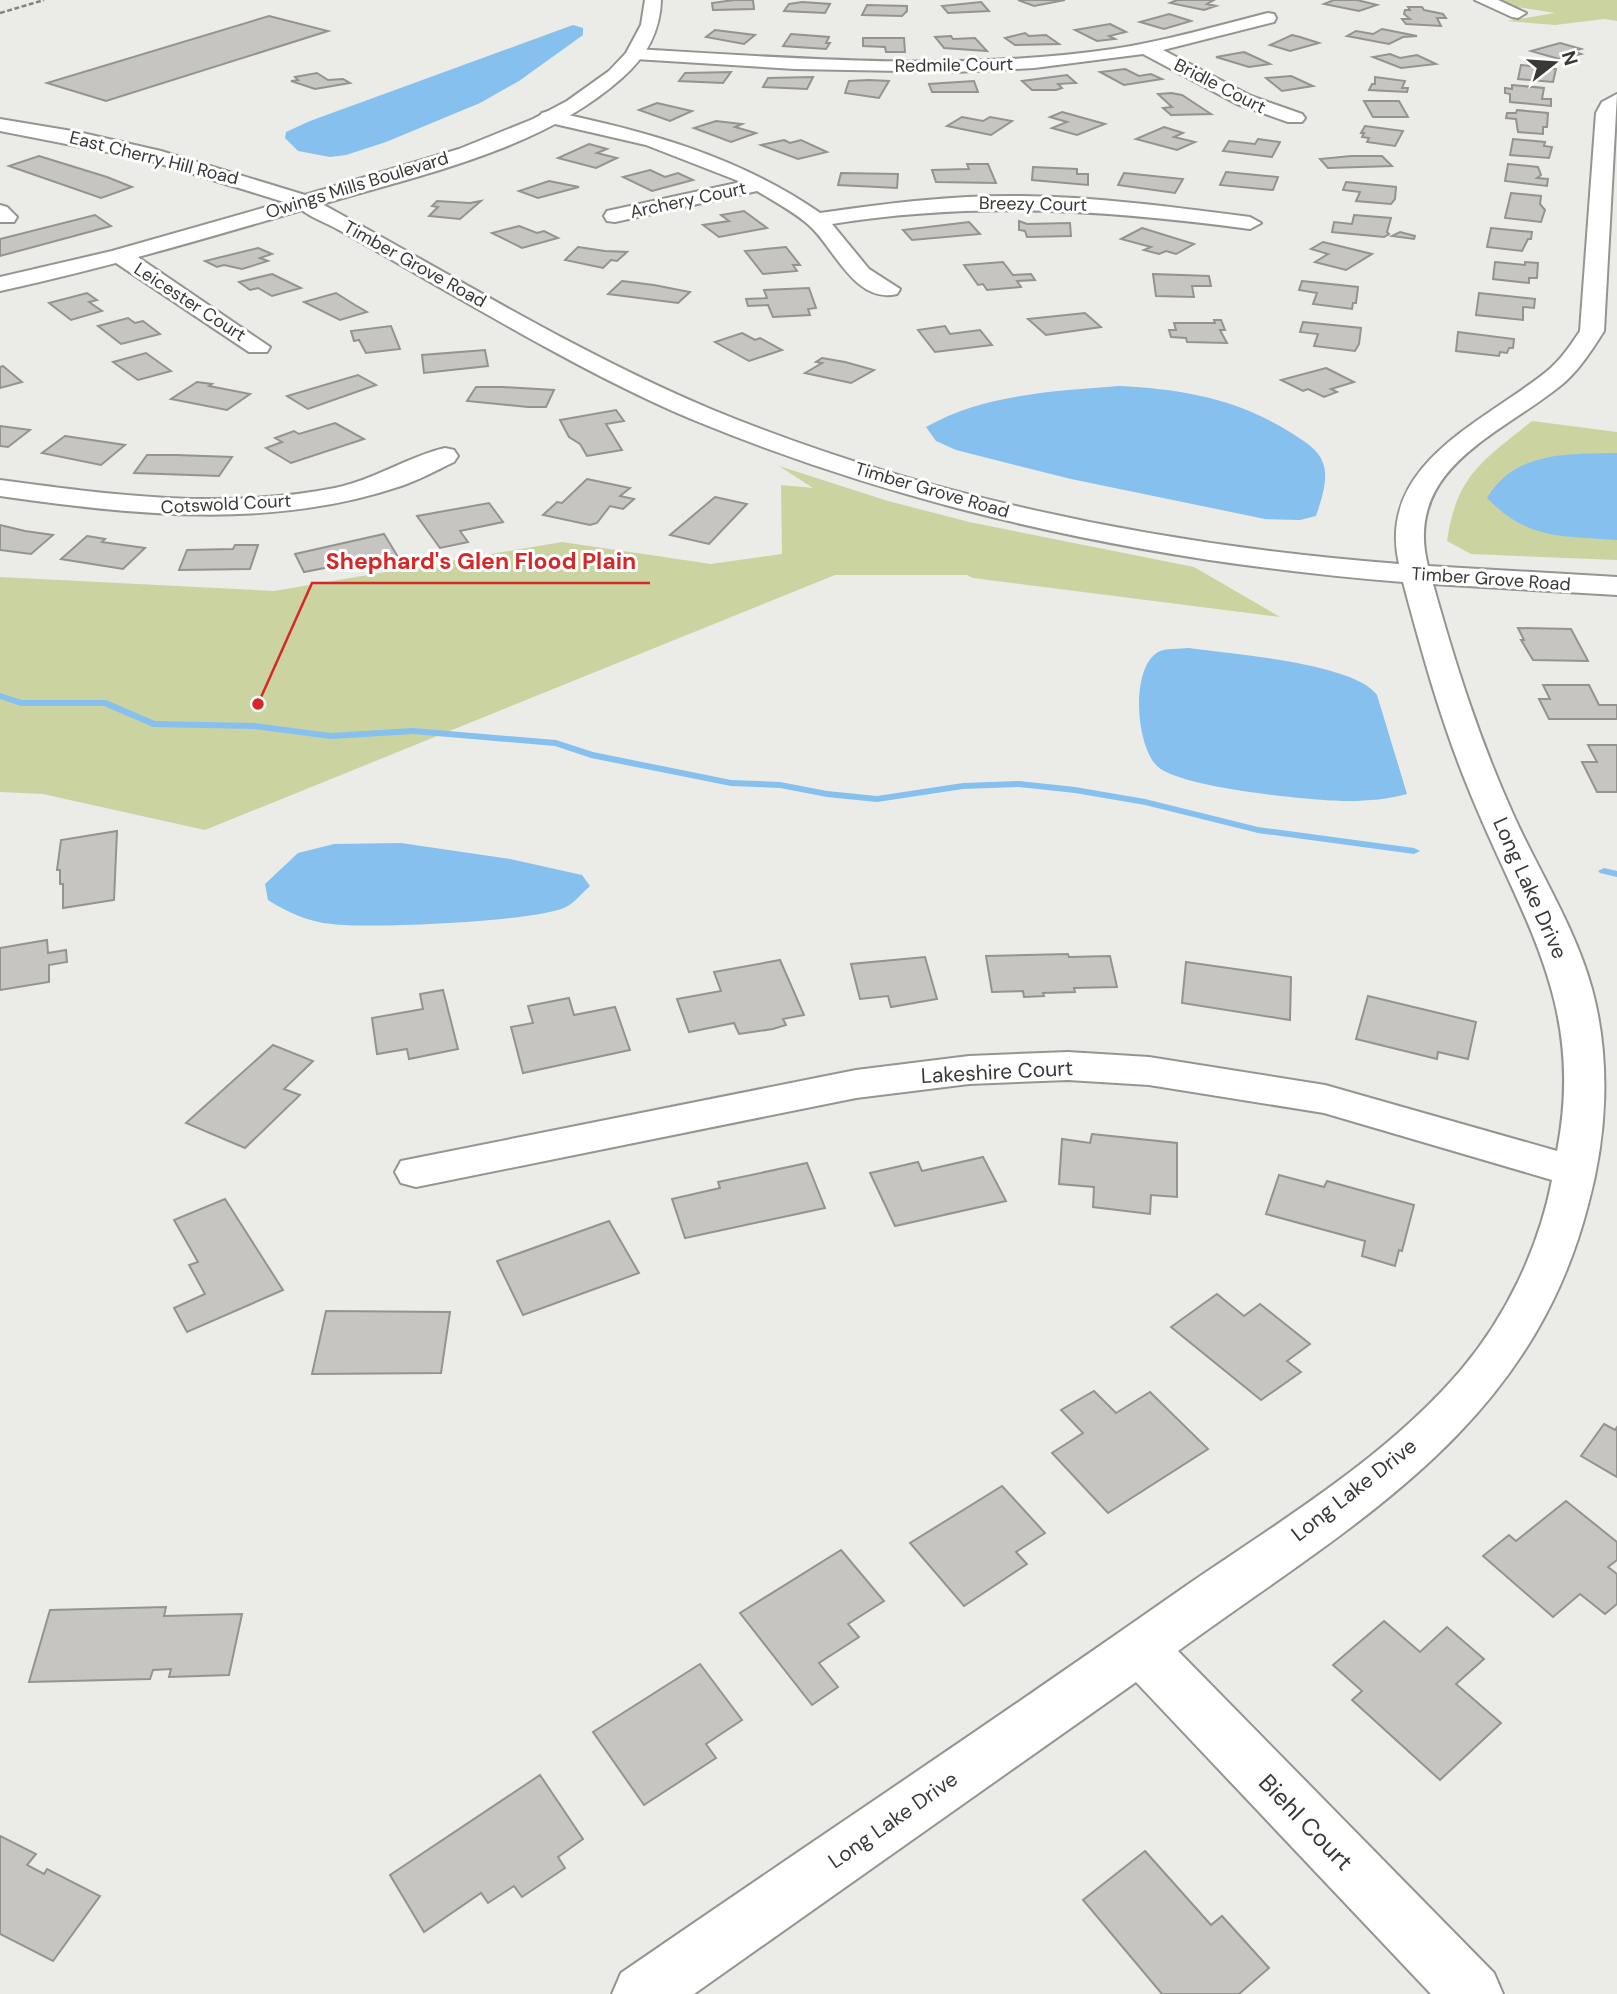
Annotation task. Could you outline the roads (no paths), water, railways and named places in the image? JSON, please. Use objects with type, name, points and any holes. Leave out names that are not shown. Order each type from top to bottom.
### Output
[{"type":"street","name":"Owings Mills Boulevard","points":[[0,284],[121,256],[304,202],[467,151],[548,117],[605,83],[635,54],[647,38],[653,0]]},
{"type":"street","points":[[1483,0],[1518,13]]},
{"type":"street","name":"Redmile Court","points":[[635,54],[932,67],[1041,62],[1147,50],[1195,40],[1268,18]]},
{"type":"street","name":"Bridle Court","points":[[1147,50],[1244,100],[1295,118]]},
{"type":"street","name":"Long Lake Drive","points":[[642,1994],[1140,1648],[1381,1474],[1454,1408],[1504,1348],[1542,1280],[1565,1215],[1575,1171],[1584,1072],[1575,1001],[1563,956],[1535,889],[1499,820],[1449,691],[1409,542],[1412,516],[1432,472],[1460,444],[1553,377],[1583,350],[1592,331],[1607,257],[1609,175],[1606,113],[1609,106],[1617,100]]},
{"type":"street","points":[[548,117],[649,139],[710,160],[761,184],[815,220],[861,275],[889,289]]},
{"type":"street","name":"East Cherry Hill Road","points":[[0,125],[126,147],[188,163],[304,202]]},
{"type":"street","name":"Archery Court","points":[[615,216],[761,184]]},
{"type":"street","name":"Timber Grove Road","points":[[304,202],[629,381],[719,420],[875,475],[969,503],[1084,529],[1286,561],[1417,575],[1617,586]]},
{"type":"street","name":"Breezy Court","points":[[815,220],[930,205],[1020,202],[1117,207],[1250,223]]},
{"type":"street","name":"Leicester Court","points":[[121,256],[258,347]]},
{"type":"street","name":"Cotswold Court","points":[[0,488],[162,509],[255,506],[391,481],[445,456]]},
{"type":"street","name":"Lakeshire Court","points":[[416,1172],[856,1084],[969,1070],[1068,1066],[1149,1071],[1325,1099],[1575,1171]]},
{"type":"street","name":"Biehl Court","points":[[1140,1648],[1473,1994]]},
{"type":"water","points":[[573,25],[583,28],[583,35],[519,81],[480,103],[386,142],[346,155],[330,157],[298,151],[285,138],[286,132],[310,121]]},
{"type":"water","points":[[1119,386],[1188,393],[1231,404],[1273,422],[1302,440],[1318,454],[1325,469],[1324,490],[1316,516],[1300,520],[1265,519],[1071,479],[956,450],[936,441],[926,427],[971,407],[996,401],[1045,392]]},
{"type":"water","points":[[1617,453],[1617,540],[1563,536],[1531,529],[1502,512],[1487,498],[1498,483],[1527,463],[1562,455]]},
{"type":"water","points":[[1189,648],[1290,662],[1344,675],[1364,684],[1377,695],[1407,794],[1356,801],[1279,796],[1191,781],[1157,766],[1144,742],[1141,725],[1139,708],[1143,674],[1149,661],[1158,652]]},
{"type":"water","points":[[401,843],[510,859],[582,875],[590,886],[566,907],[549,912],[522,917],[414,925],[323,923],[298,916],[268,900],[265,884],[298,853],[334,844]]},
{"type":"waterway","points":[[0,696],[21,703],[106,703],[153,724],[254,726],[331,736],[413,731],[556,743],[591,755],[731,783],[780,785],[827,794],[877,799],[963,786],[1019,784],[1075,790],[1145,802],[1258,830],[1414,851]]},
{"type":"waterway","points":[[1604,871],[1617,874]]},
{"type":"railway","points":[[0,13],[44,0]]},
{"type":"place","name":"Shephard's Glen Flood Plain","points":[[258,704]]}]
